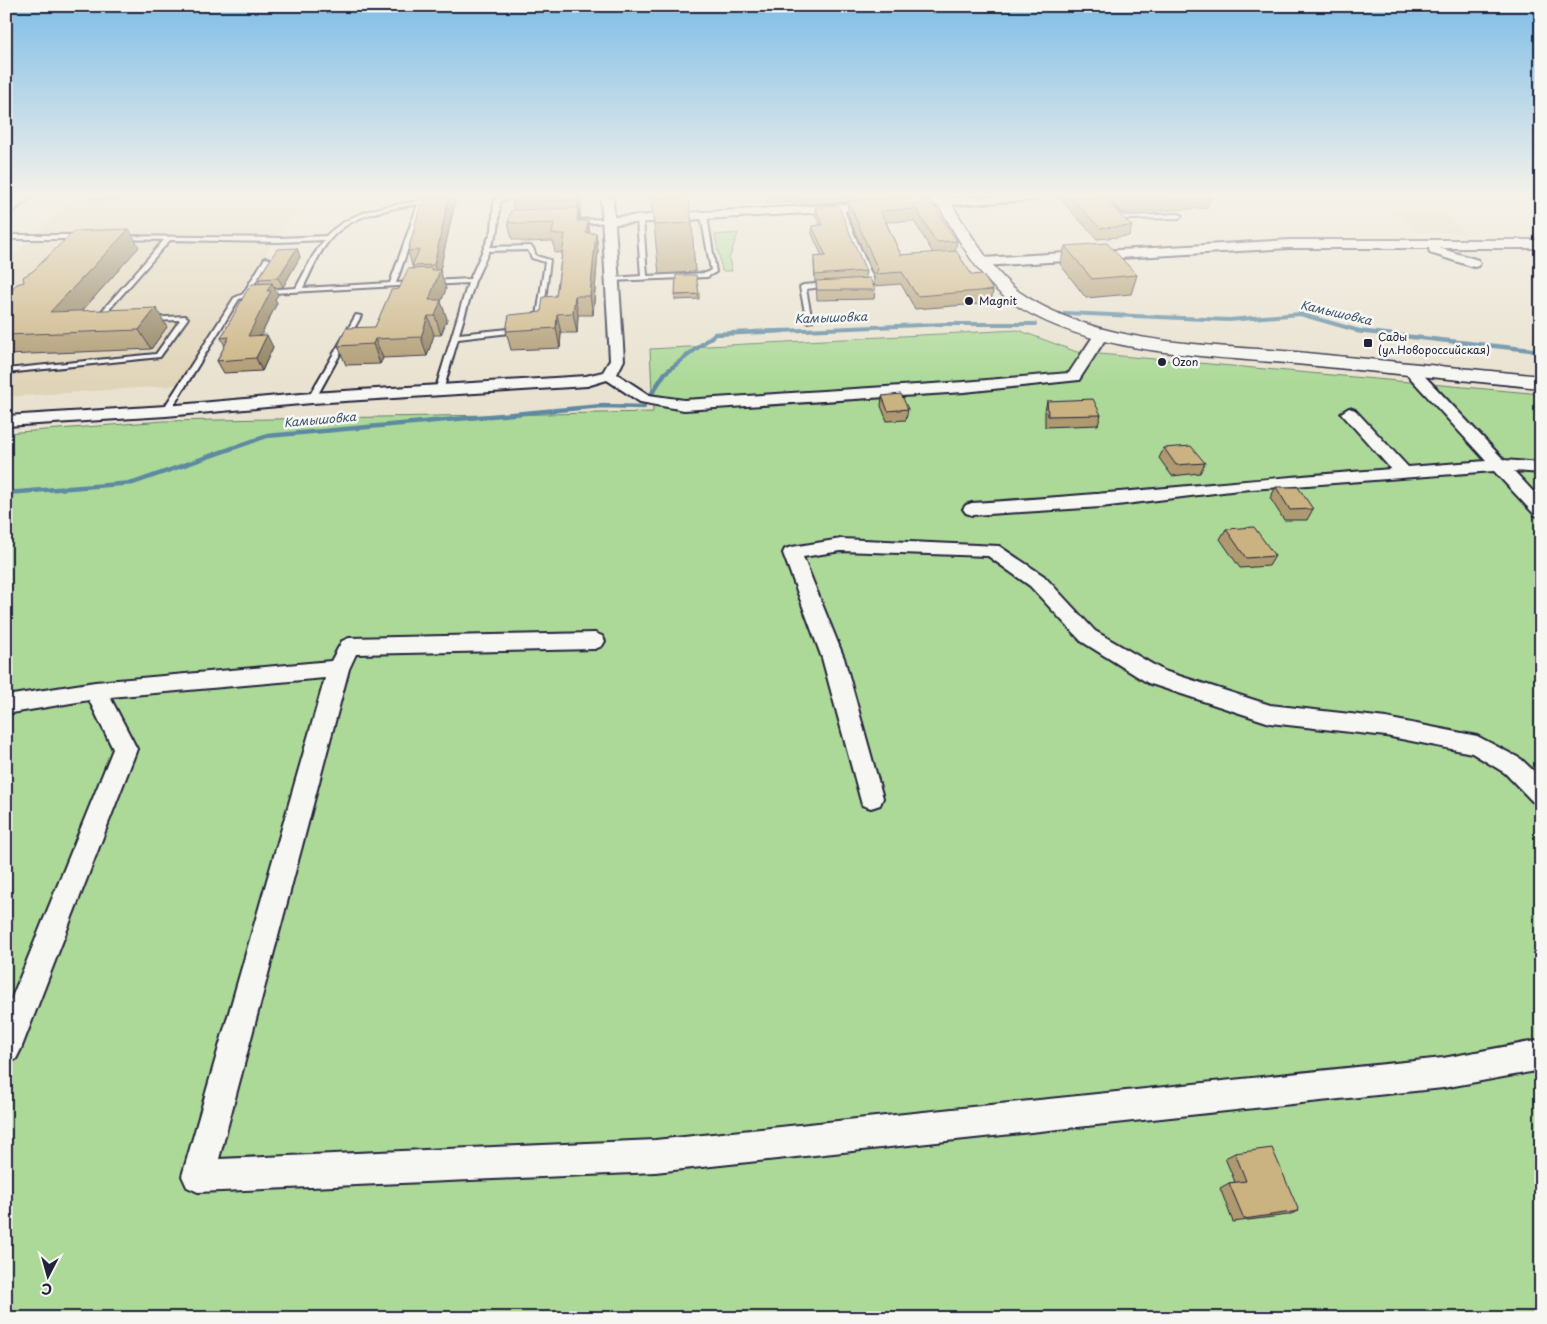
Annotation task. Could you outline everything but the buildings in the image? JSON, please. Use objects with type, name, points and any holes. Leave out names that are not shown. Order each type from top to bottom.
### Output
[{"type":"main road","points":[[980,259],[1010,293],[1038,311],[1068,326],[1101,335],[1182,347],[1541,382]]},
{"type":"street","points":[[6,421],[166,411],[312,398],[587,381],[609,375],[617,360],[611,259]]},
{"type":"street","points":[[982,262],[1037,259]]},
{"type":"street","points":[[1461,259],[1474,263]]},
{"type":"street","points":[[609,375],[645,399],[684,405],[964,387],[1074,377],[1101,335]]},
{"type":"street","points":[[1410,369],[1541,511]]},
{"type":"street","points":[[1349,412],[1404,473]]},
{"type":"street","points":[[972,509],[1101,501],[1239,485],[1499,465],[1541,468]]},
{"type":"street","points":[[872,798],[834,658],[792,553],[841,545],[992,550],[1037,581],[1088,636],[1156,677],[1270,714],[1386,727],[1477,745],[1512,766],[1541,794]]},
{"type":"street","points":[[595,641],[349,646],[338,669],[198,1176],[655,1156],[1444,1072],[1541,1055]]},
{"type":"street","points":[[6,705],[95,690],[338,669]]},
{"type":"street","points":[[6,1049],[125,749],[95,690]]},
{"type":"lane","points":[[106,321],[96,321],[150,259]]},
{"type":"lane","points":[[246,293],[267,259]]},
{"type":"lane","points":[[299,289],[316,259]]},
{"type":"lane","points":[[392,285],[401,259]]},
{"type":"lane","points":[[439,391],[472,281],[482,259]]},
{"type":"lane","points":[[454,337],[530,329],[540,316],[548,261],[540,259]]},
{"type":"lane","points":[[643,259],[644,278]]},
{"type":"lane","points":[[612,280],[707,274],[714,271],[712,259]]},
{"type":"lane","points":[[852,284],[872,283],[862,259]]},
{"type":"lane","points":[[166,411],[237,298],[246,293],[472,281]]},
{"type":"lane","points":[[809,321],[804,287],[833,285]]},
{"type":"lane","points":[[312,398],[358,316]]},
{"type":"lane","points":[[6,371],[158,356],[185,318],[146,320]]},
{"type":"shaded area","points":[[10,259],[263,259],[242,290],[231,300],[182,380],[177,384],[6,397],[6,263]]},
{"type":"green space","points":[[720,259],[729,259],[732,271],[722,271]]},
{"type":"green space","points":[[1018,330],[1077,352],[1541,394],[1541,1318],[6,1318],[6,433],[164,421],[653,412],[650,349]]},
{"type":"waterway","name":"Камышовка","points":[[1065,313],[1229,320],[1300,314],[1361,331]]},
{"type":"waterway","name":"Камышовка","points":[[754,332],[945,324],[1035,324]]},
{"type":"waterway","name":"Камышовка","points":[[652,393],[665,373],[715,334],[783,331]]},
{"type":"waterway","name":"Камышовка","points":[[1357,331],[1361,331]]},
{"type":"waterway","name":"Камышовка","points":[[1361,331],[1541,351]]},
{"type":"waterway","name":"Камышовка","points":[[6,493],[133,483],[267,436],[602,406],[644,407]]},
{"type":"place","name":"Magnit","points":[[969,301]]},
{"type":"place","name":"Сады (ул.Новороссийская)","points":[[1368,343]]},
{"type":"place","name":"Ozon","points":[[1162,362]]}]
